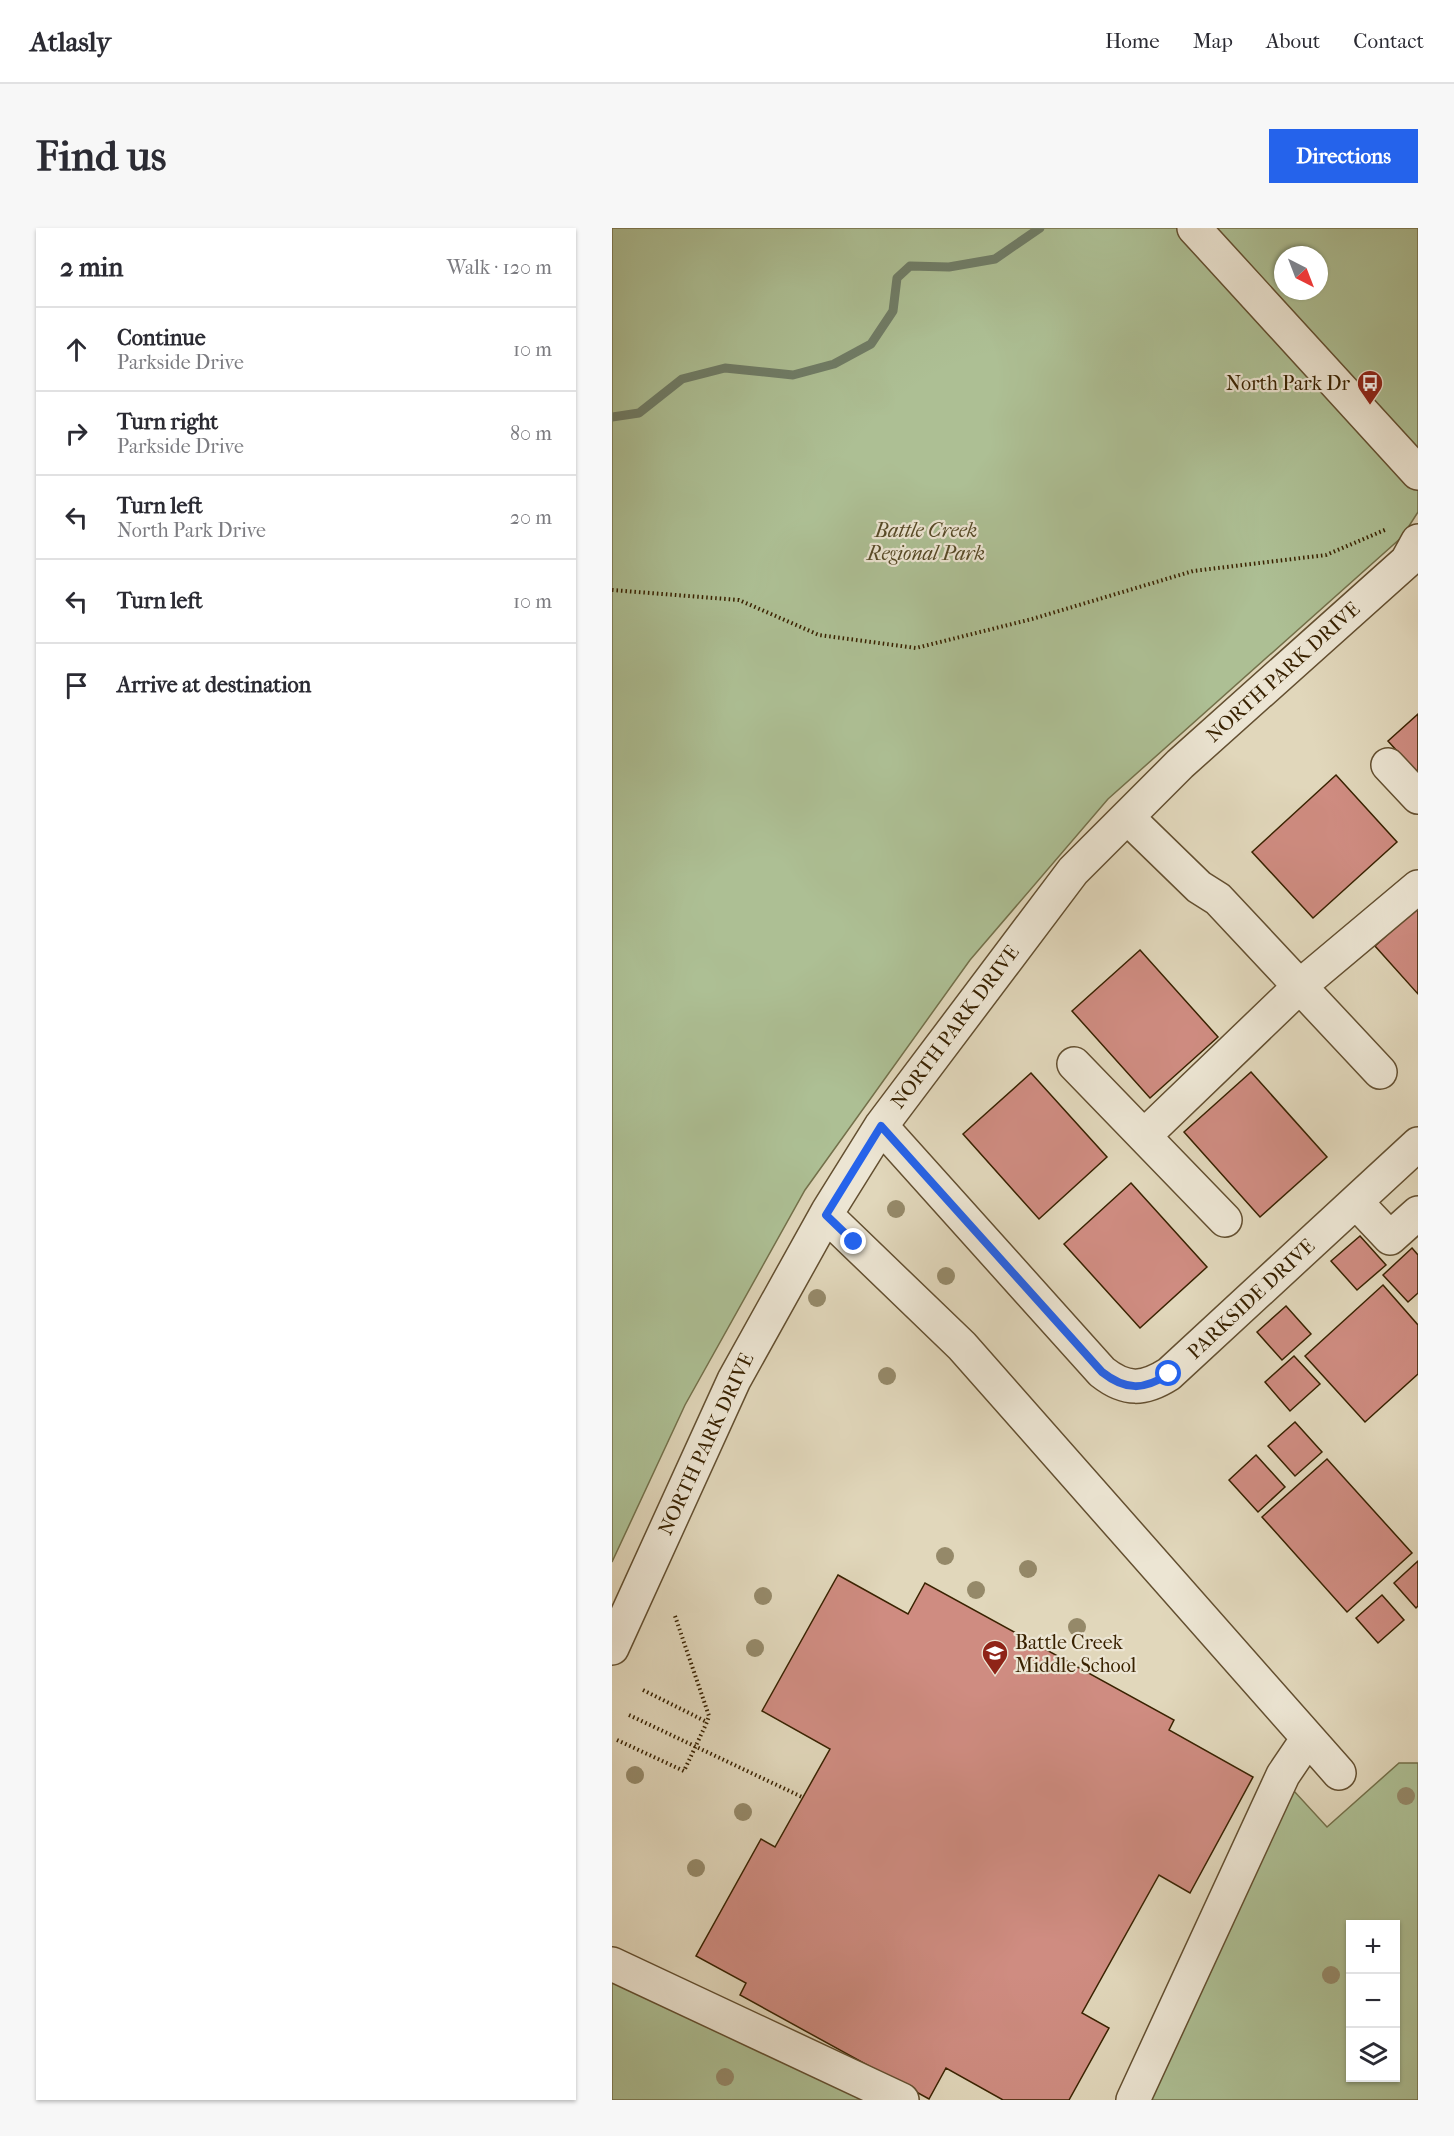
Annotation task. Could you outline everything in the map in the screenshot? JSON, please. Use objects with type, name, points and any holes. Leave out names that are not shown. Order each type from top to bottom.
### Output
[{"type":"street","points":[[1194,228],[1418,472]]},
{"type":"street","name":"NORTH PARK DRIVE","points":[[612,1648],[734,1380],[826,1215],[881,1126],[1073,871],[1180,764],[1407,561],[1418,540]]},
{"type":"street","points":[[1388,765],[1418,797]]},
{"type":"street","points":[[1126,817],[1199,887],[1218,899],[1380,1072]]},
{"type":"street","points":[[1144,1136],[1300,986],[1418,887]]},
{"type":"street","points":[[1074,1064],[1225,1220]]},
{"type":"street","name":"PARKSIDE DRIVE","points":[[881,1126],[1102,1372],[1115,1382],[1135,1387],[1155,1383],[1169,1374],[1356,1202],[1415,1152]]},
{"type":"street","points":[[1356,1202],[1390,1238],[1418,1214]]},
{"type":"street","points":[[826,1215],[962,1346],[1338,1773]]},
{"type":"street","points":[[1133,2100],[1283,1775],[1308,1738]]},
{"type":"street","points":[[612,1964],[902,2100]]},
{"type":"path","points":[[612,590],[739,600],[819,635],[916,648],[1032,619],[1193,571],[1326,555],[1388,529]]},
{"type":"path","points":[[617,1740],[684,1771],[696,1747],[709,1716],[675,1616]]},
{"type":"path","points":[[641,1689],[707,1722]]},
{"type":"path","points":[[629,1715],[802,1797]]},
{"type":"green space","name":"Battle Creek Regional Park","points":[[612,228],[1418,228],[1418,512],[1402,537],[1108,799],[970,960],[805,1190],[685,1405],[612,1562]]},
{"type":"green space","points":[[1399,1763],[1418,1763],[1418,2100],[1145,2100],[1294,1791],[1327,1827]]},
{"type":"green space","points":[[612,1978],[873,2100],[612,2100]]},
{"type":"building","points":[[1418,714],[1418,774],[1388,741]]},
{"type":"building","points":[[1336,775],[1397,842],[1313,918],[1252,852]]},
{"type":"building","points":[[1418,907],[1418,994],[1375,946]]},
{"type":"building","points":[[1140,950],[1218,1037],[1150,1098],[1072,1011]]},
{"type":"building","points":[[1251,1072],[1327,1157],[1260,1217],[1184,1132]]},
{"type":"building","points":[[1031,1073],[1107,1157],[1039,1219],[963,1134]]},
{"type":"building","points":[[1131,1183],[1207,1267],[1140,1328],[1064,1244]]},
{"type":"building","points":[[1360,1236],[1386,1265],[1357,1290],[1331,1261]]},
{"type":"building","points":[[1412,1248],[1418,1255],[1418,1293],[1408,1302],[1383,1275]]},
{"type":"building","points":[[1383,1285],[1418,1325],[1418,1374],[1365,1422],[1305,1356]]},
{"type":"building","points":[[1286,1306],[1311,1334],[1282,1360],[1257,1332]]},
{"type":"building","points":[[1294,1356],[1320,1384],[1290,1411],[1265,1382]]},
{"type":"building","points":[[1295,1422],[1322,1452],[1295,1476],[1268,1446]]},
{"type":"building","points":[[1256,1455],[1285,1487],[1258,1512],[1229,1480]]},
{"type":"building","points":[[1327,1459],[1412,1553],[1347,1612],[1262,1517]]},
{"type":"building","points":[[1418,1561],[1418,1606],[1416,1608],[1394,1583]]},
{"type":"building","name":"Battle Creek Middle School","points":[[838,1575],[908,1614],[925,1583],[1174,1720],[1169,1730],[1253,1777],[1190,1893],[1159,1875],[1082,2013],[1109,2028],[1069,2100],[1003,2100],[946,2068],[929,2099],[740,1995],[746,1983],[696,1956],[761,1839],[775,1847],[830,1749],[762,1711]]},
{"type":"building","points":[[1382,1595],[1404,1620],[1378,1643],[1356,1618]]},
{"type":"waterway","points":[[612,417],[639,413],[682,379],[725,368],[793,375],[834,364],[871,344],[893,311],[897,278],[910,266],[949,267],[995,259],[1040,228]]},
{"type":"place","name":"North Park Dr","points":[[1370,406]]},
{"type":"place","name":"Battle Creek Middle School","points":[[995,1676]]},
{"type":"route","points":[[854,1242],[826,1215],[881,1126],[1102,1372],[1115,1382],[1135,1387],[1155,1383],[1169,1374]]}]
